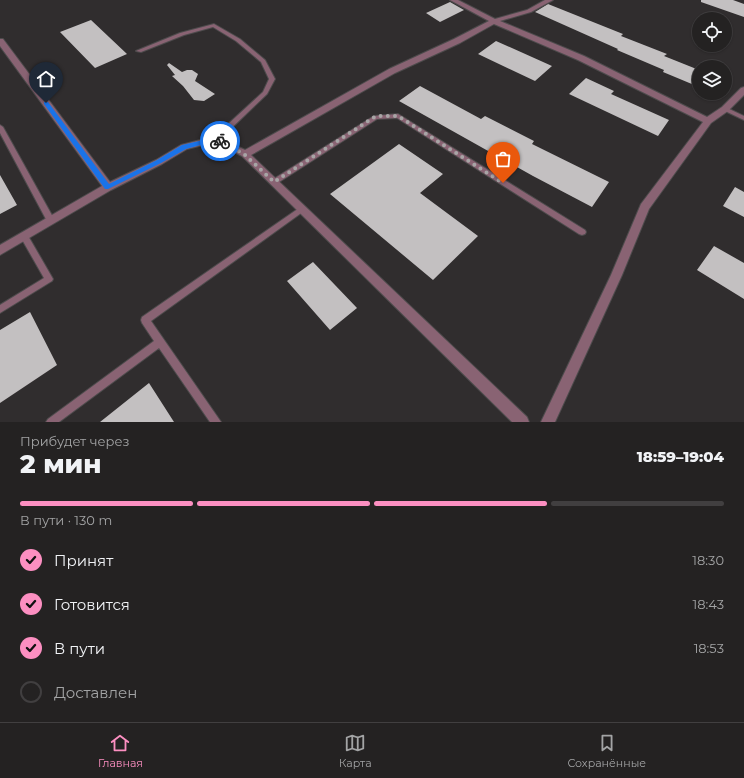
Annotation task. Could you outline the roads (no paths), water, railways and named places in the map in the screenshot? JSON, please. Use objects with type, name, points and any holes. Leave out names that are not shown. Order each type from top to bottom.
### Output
[{"type":"street","points":[[453,0],[494,21],[581,58],[708,121]]},
{"type":"street","points":[[244,154],[392,71],[457,41],[494,21],[529,11],[550,0]]},
{"type":"street","points":[[1,43],[108,187]]},
{"type":"street","points":[[548,422],[616,275],[645,207],[708,121],[724,109],[744,90]]},
{"type":"street","points":[[0,250],[108,187],[159,162],[184,147],[216,139],[244,154],[522,422]]},
{"type":"lane","points":[[139,51],[182,34],[214,25],[238,40],[263,61],[272,79],[265,93],[216,139]]},
{"type":"lane","points":[[724,109],[744,118]]},
{"type":"lane","points":[[274,182],[376,116],[398,116],[582,232]]},
{"type":"lane","points":[[0,127],[51,221]]},
{"type":"lane","points":[[216,422],[145,320],[302,209]]},
{"type":"lane","points":[[0,309],[49,279],[24,236]]},
{"type":"lane","points":[[51,422],[160,342]]}]
